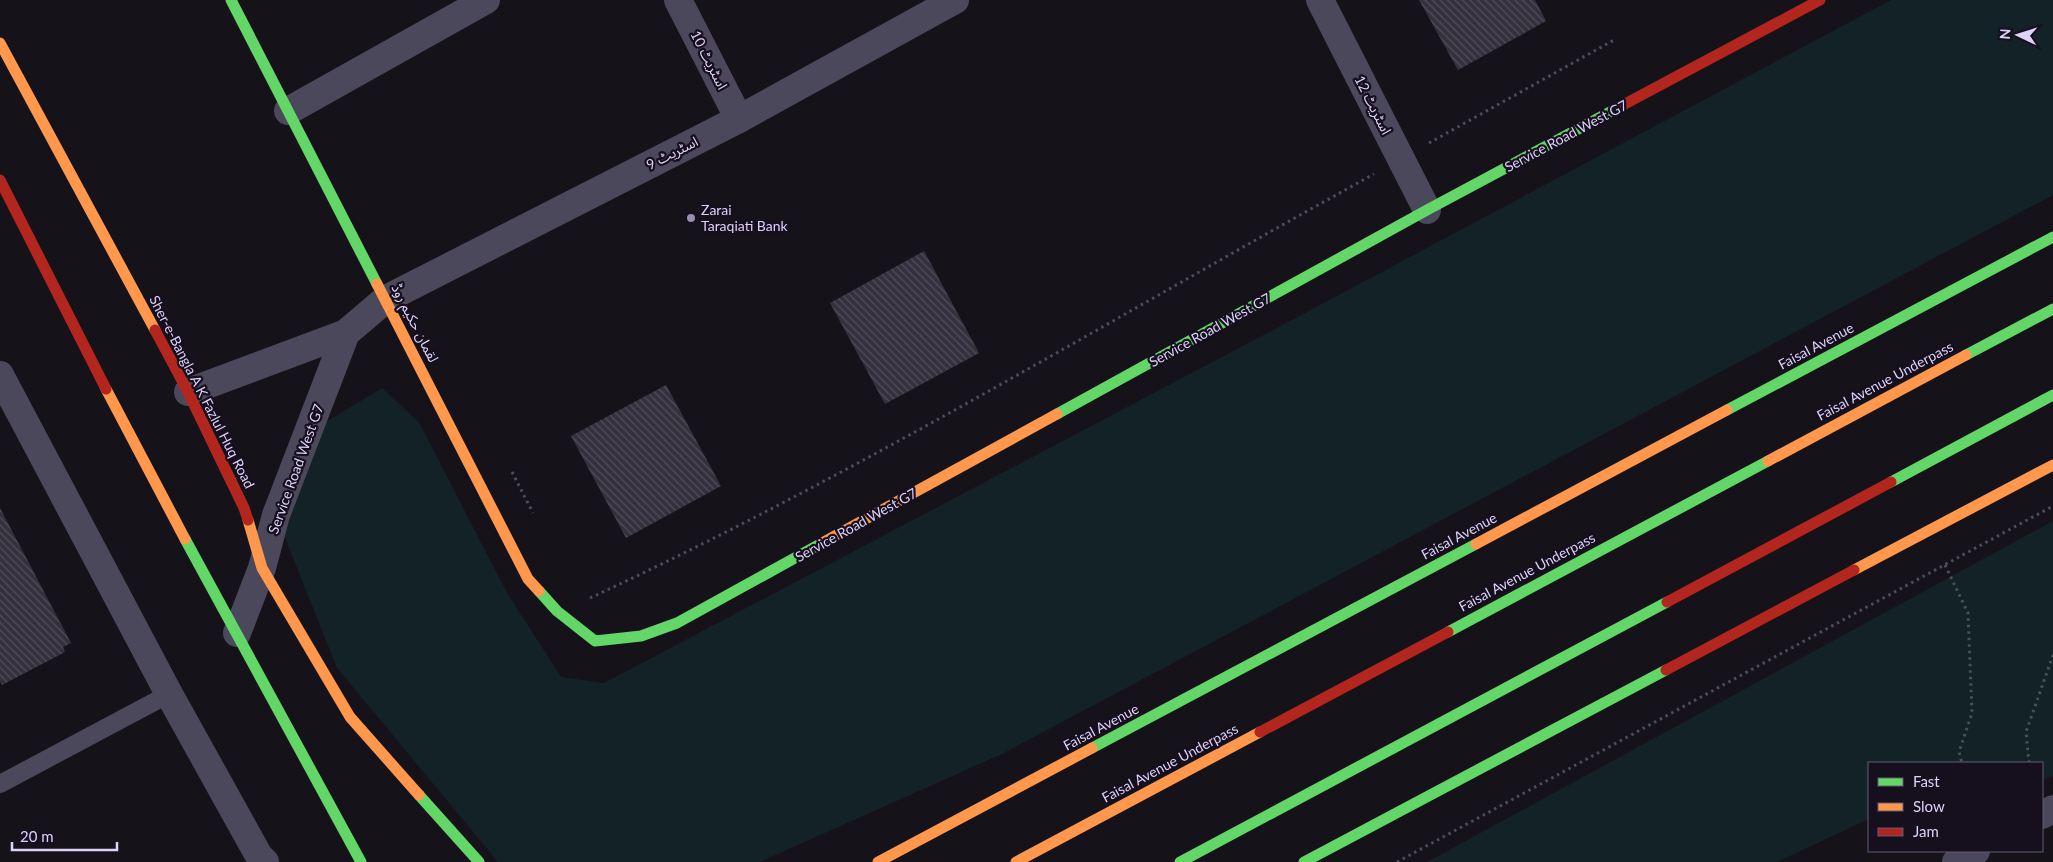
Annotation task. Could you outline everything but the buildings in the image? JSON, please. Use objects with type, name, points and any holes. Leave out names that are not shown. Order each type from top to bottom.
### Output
[{"type":"main road","name":"لقمان حکیم روڈ","points":[[231,0],[386,298],[528,579],[557,610],[595,641]]},
{"type":"main road","name":"Service Road West G7","points":[[595,641],[640,636],[677,623],[1427,210],[1820,0]]},
{"type":"main road","name":"Sher-e-Bangla A K Fazlul Huq Road","points":[[0,43],[188,392],[244,508],[262,568],[350,718],[479,862]]},
{"type":"main road","points":[[0,180],[143,461],[361,862]]},
{"type":"main road","name":"Faisal Avenue","points":[[878,862],[2053,238]]},
{"type":"main road","name":"Faisal Avenue Underpass","points":[[1016,862],[2053,309]]},
{"type":"main road","points":[[1180,862],[2053,395]]},
{"type":"main road","points":[[1304,862],[2053,465]]},
{"type":"street","points":[[288,111],[486,0]]},
{"type":"street","name":"اسٹریٹ 10","points":[[678,0],[739,119]]},
{"type":"street","name":"اسٹریٹ 9","points":[[386,298],[739,119],[955,0]]},
{"type":"street","name":"اسٹریٹ 12","points":[[1320,0],[1427,210]]},
{"type":"street","name":"Service Road West G7","points":[[188,392],[346,333],[386,298]]},
{"type":"street","name":"Service Road West G7","points":[[237,633],[262,568],[276,514],[346,333]]},
{"type":"street","points":[[0,375],[257,860]]},
{"type":"street","points":[[1956,862],[1974,852]]},
{"type":"lane","points":[[0,784],[169,694]]},
{"type":"path","points":[[585,600],[699,547],[926,426],[1614,40]]},
{"type":"path","points":[[1397,862],[2053,506]]},
{"type":"path","points":[[1944,565],[1968,613],[1972,714],[1959,752],[1962,762]]},
{"type":"path","points":[[2030,762],[2026,732],[2053,655]]},
{"type":"shaded area","points":[[1891,0],[2053,0],[2053,195],[1004,753],[760,862],[498,862],[337,668],[276,515],[309,432],[382,388],[419,422],[506,591],[561,677],[604,683],[1275,329]]},
{"type":"shaded area","points":[[2053,521],[2053,776],[2043,780],[2043,762],[1868,762],[1868,819],[1777,862],[1427,862]]},
{"type":"traffic: fast","points":[[231,0],[377,284]]},
{"type":"traffic: fast","points":[[1057,414],[1427,210],[1623,105]]},
{"type":"traffic: fast","points":[[1727,410],[2053,237]]},
{"type":"traffic: fast","points":[[1966,355],[2053,309]]},
{"type":"traffic: fast","points":[[1891,482],[2053,395]]},
{"type":"traffic: fast","points":[[1448,632],[1768,461]]},
{"type":"traffic: fast","points":[[185,539],[361,862]]},
{"type":"traffic: fast","points":[[539,591],[557,611],[595,641],[641,636],[677,623],[822,543]]},
{"type":"traffic: fast","points":[[1092,748],[1476,544]]},
{"type":"traffic: fast","points":[[1180,862],[1667,602]]},
{"type":"traffic: fast","points":[[1304,862],[1666,670]]},
{"type":"traffic: fast","points":[[419,795],[479,862]]},
{"type":"traffic: slow","points":[[0,43],[155,330]]},
{"type":"traffic: slow","points":[[377,284],[528,579],[539,591]]},
{"type":"traffic: slow","points":[[1768,461],[1966,355]]},
{"type":"traffic: slow","points":[[106,389],[185,539]]},
{"type":"traffic: slow","points":[[1476,544],[1727,410]]},
{"type":"traffic: slow","points":[[822,543],[1057,414]]},
{"type":"traffic: slow","points":[[1854,570],[2053,465]]},
{"type":"traffic: slow","points":[[248,520],[262,568],[350,717],[419,795]]},
{"type":"traffic: slow","points":[[1016,862],[1260,732]]},
{"type":"traffic: slow","points":[[878,862],[1092,748]]},
{"type":"traffic: jam","points":[[1623,105],[1820,0]]},
{"type":"traffic: jam","points":[[0,180],[106,389]]},
{"type":"traffic: jam","points":[[155,330],[188,392],[248,520]]},
{"type":"traffic: jam","points":[[1667,602],[1891,482]]},
{"type":"traffic: jam","points":[[1666,670],[1854,570]]},
{"type":"traffic: jam","points":[[1260,732],[1448,632]]},
{"type":"place","name":"Zarai Taraqiati Bank","points":[[691,218]]}]
